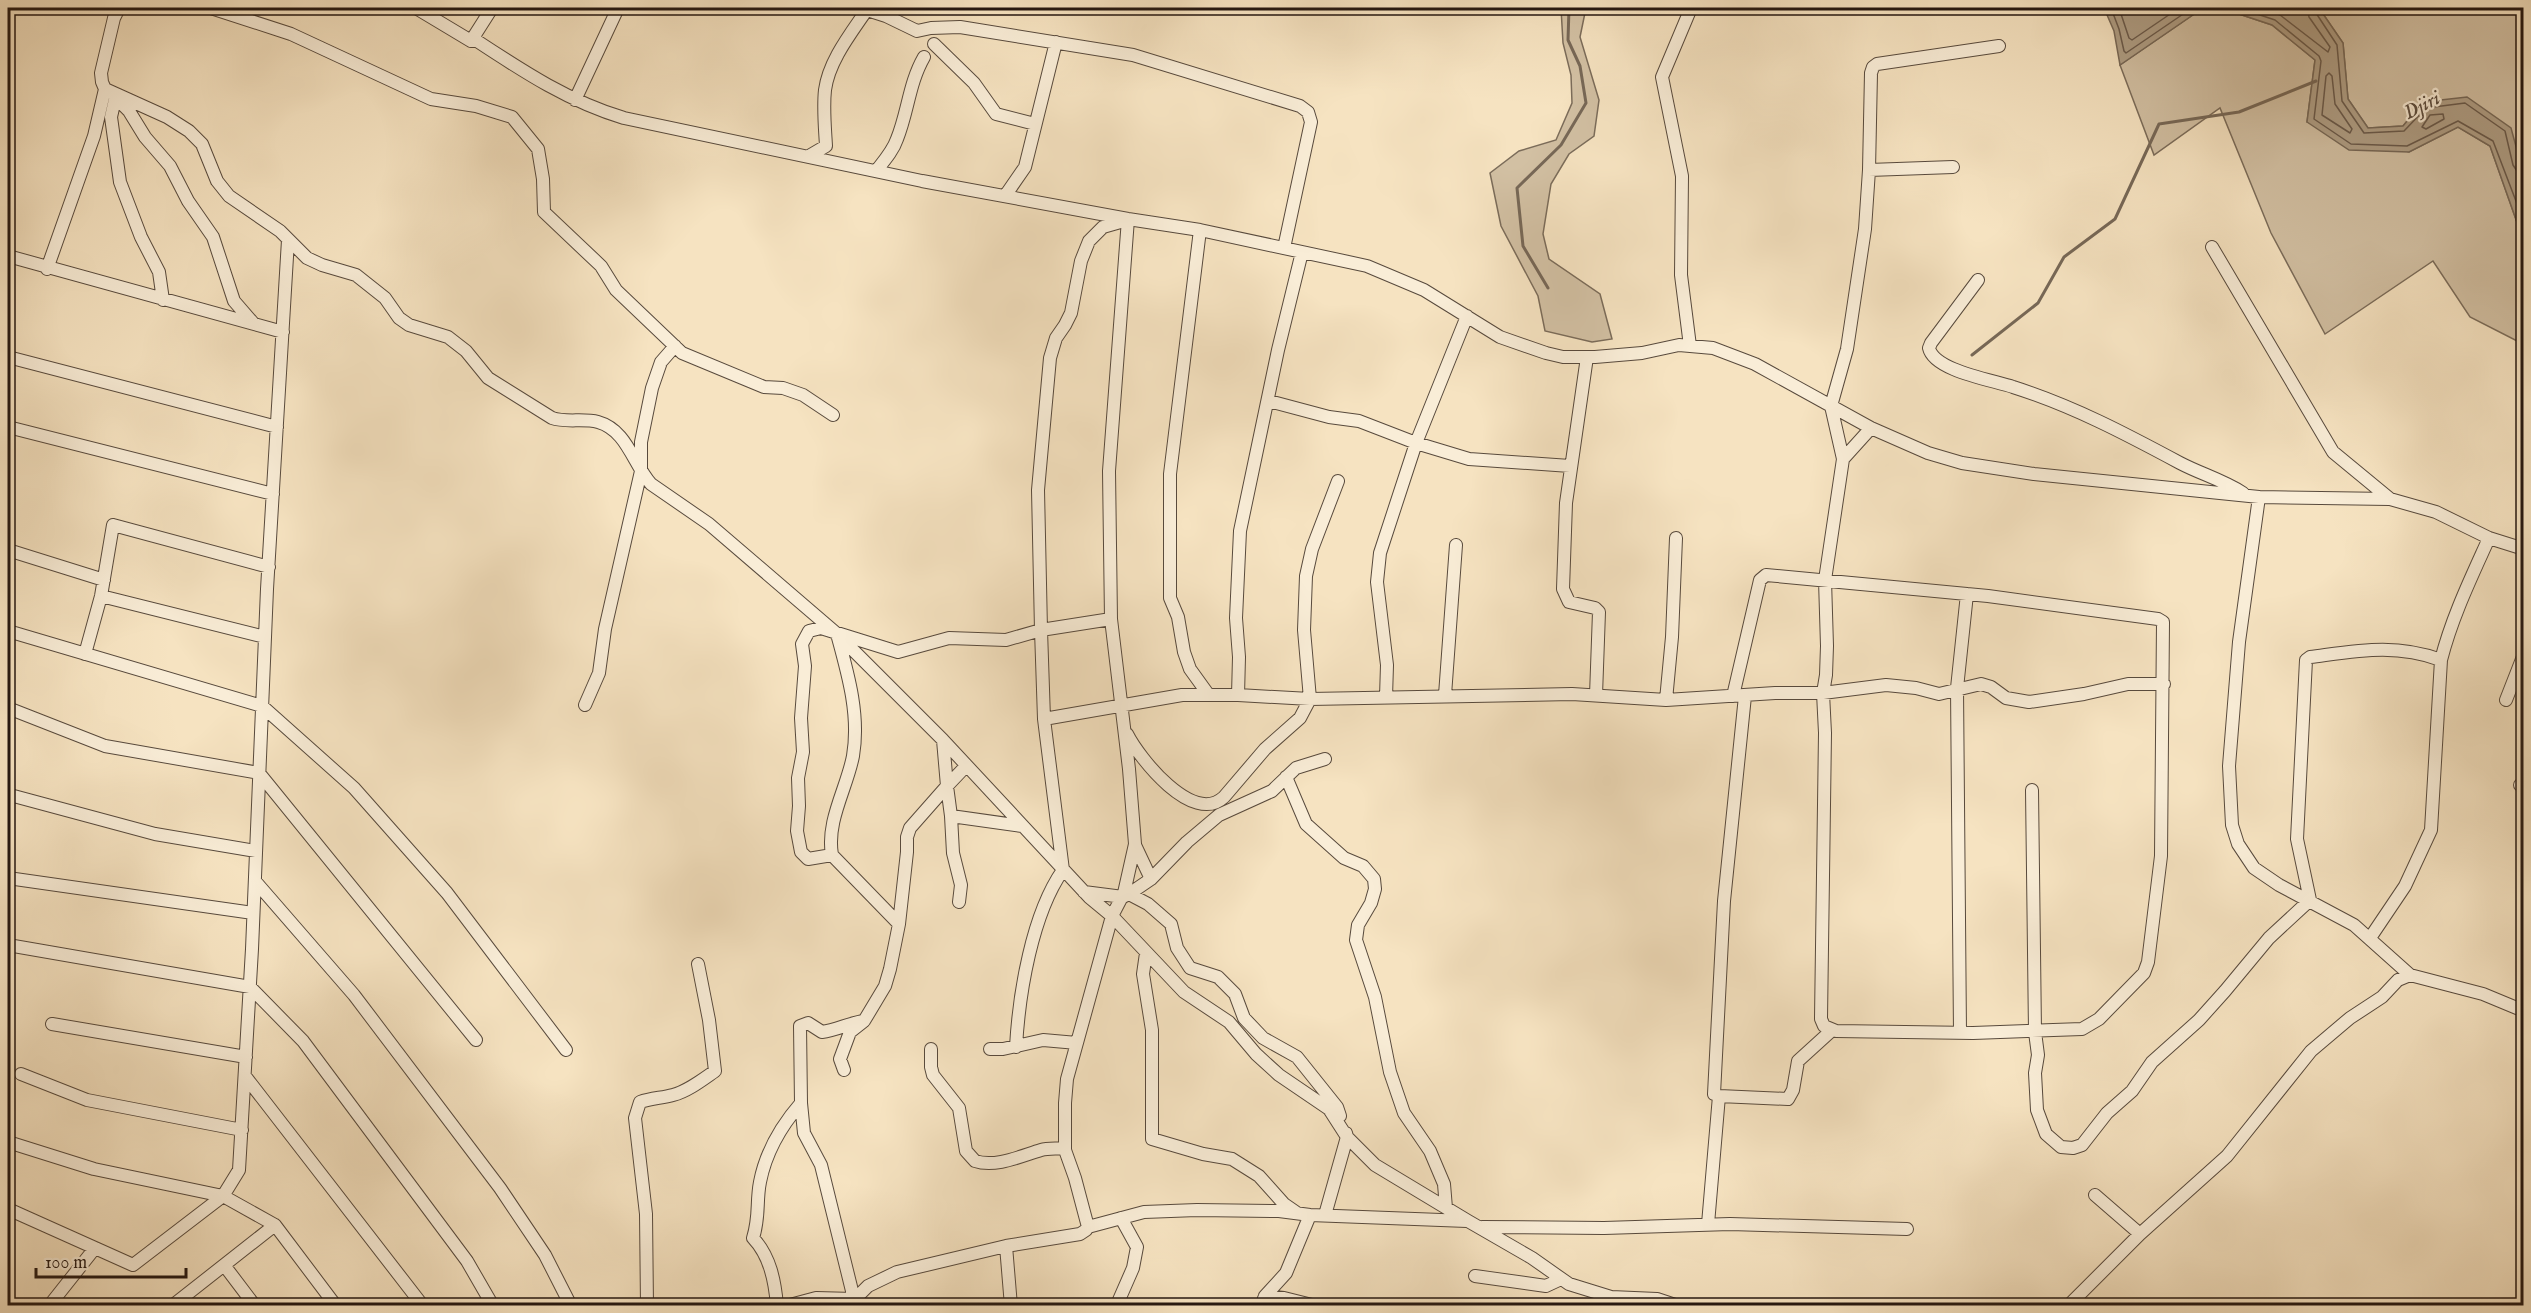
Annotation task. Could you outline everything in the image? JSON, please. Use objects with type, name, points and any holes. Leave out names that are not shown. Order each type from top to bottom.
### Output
[{"type":"street","points":[[119,8],[101,73],[102,82],[129,111],[145,137],[170,166],[188,201],[213,237],[234,301],[254,324]]},
{"type":"street","points":[[211,8],[291,34],[431,99],[477,106],[512,117],[538,149],[543,179],[544,212],[601,266],[616,290],[682,353],[764,387],[783,388],[803,395],[833,415]]},
{"type":"street","points":[[416,8],[471,41],[477,41],[536,80],[600,111],[635,121],[876,171],[1128,219],[1200,230],[1367,266],[1441,299],[1500,337],[1522,346],[1563,357],[1624,356],[1679,345],[1713,348],[1755,364],[1871,428],[1928,453],[1962,463],[2034,474],[2253,496],[2390,499],[2436,512],[2489,538],[2523,549]]},
{"type":"street","points":[[471,41],[492,8]]},
{"type":"street","points":[[575,100],[618,8]]},
{"type":"street","points":[[809,156],[826,146],[825,89],[828,78],[846,40],[865,8],[917,31],[960,27],[1133,55],[1248,89],[1300,106],[1308,112],[1311,122],[1284,249]]},
{"type":"street","points":[[1690,346],[1681,275],[1682,176],[1662,77],[1691,8]]},
{"type":"street","points":[[1005,196],[1023,171],[1056,42]]},
{"type":"street","points":[[934,44],[974,83],[996,114],[1035,124]]},
{"type":"street","points":[[1831,1031],[1798,1061],[1793,1090],[1788,1099],[1714,1094],[1724,901],[1739,696],[1762,576],[1825,580],[1967,594],[2158,619],[2163,622],[2161,856],[2148,962],[2144,973],[2090,1026],[2035,1032],[1960,1034],[1831,1031],[1824,1026],[1821,1018],[1825,733],[1823,693],[1827,646],[1825,580],[1843,459],[1831,406],[1847,349],[1865,229],[1873,67],[1877,64],[1999,46]]},
{"type":"street","points":[[876,171],[898,138],[916,70],[924,57]]},
{"type":"street","points":[[112,94],[167,117],[189,131],[202,144],[217,181],[229,196],[280,231],[314,261],[356,275],[378,292],[399,318],[409,326],[448,337],[466,351],[488,378],[552,418],[586,420],[610,427],[630,450],[651,484],[709,524],[837,633],[943,740],[1084,892],[1112,916],[1184,992],[1229,1022],[1256,1054],[1279,1075],[1329,1108],[1347,1137],[1375,1165],[1468,1221],[1482,1227],[1569,1284],[1618,1302],[1658,1299],[1678,1305]]},
{"type":"street","points":[[47,269],[94,135],[112,94]]},
{"type":"street","points":[[112,94],[111,117],[120,182],[141,237],[159,272],[163,300]]},
{"type":"street","points":[[1869,170],[1953,167]]},
{"type":"street","points":[[1126,896],[1134,844],[1129,769],[1111,619],[1109,445],[1128,219]]},
{"type":"street","points":[[1016,1047],[1020,998],[1034,938],[1051,887],[1063,870],[1044,718],[1041,630],[1038,490],[1050,358],[1056,338],[1071,313],[1081,261],[1089,241],[1103,227],[1128,219]]},
{"type":"street","points":[[1200,230],[1170,474],[1170,598],[1179,617],[1184,652],[1190,669],[1208,694]]},
{"type":"street","points":[[8,1209],[133,1265],[223,1196],[239,1170],[250,987],[268,567],[288,240]]},
{"type":"street","points":[[2212,247],[2333,452],[2390,499]]},
{"type":"street","points":[[1238,695],[1239,657],[1236,618],[1240,531],[1278,350],[1302,252]]},
{"type":"street","points":[[8,256],[47,269],[283,332]]},
{"type":"street","points":[[1978,280],[1931,343],[1929,348],[1934,358],[1946,366],[2013,386],[2090,416],[2253,496]]},
{"type":"street","points":[[1386,697],[1387,665],[1377,568],[1386,530],[1416,443],[1467,316]]},
{"type":"street","points":[[585,705],[599,673],[605,629],[641,471],[641,442],[652,388],[661,362],[675,346]]},
{"type":"street","points":[[8,357],[277,427]]},
{"type":"street","points":[[1587,357],[1566,503],[1563,589],[1569,602],[1595,608],[1599,612],[1596,695]]},
{"type":"street","points":[[1269,401],[1329,417],[1359,421],[1416,443],[1483,461],[1570,466]]},
{"type":"street","points":[[8,427],[273,494]]},
{"type":"street","points":[[1843,459],[1871,428]]},
{"type":"street","points":[[1122,724],[1140,757],[1163,782],[1191,800],[1219,802],[1265,749],[1300,718],[1310,699],[1305,636],[1306,576],[1312,549],[1338,481]]},
{"type":"street","points":[[2253,496],[2229,766],[2232,825],[2238,844],[2254,868],[2279,885],[2354,925],[2410,975],[2483,994],[2523,1011]]},
{"type":"street","points":[[85,654],[101,596],[113,525],[268,567]]},
{"type":"street","points":[[1666,700],[1672,637],[1676,538]]},
{"type":"street","points":[[2370,938],[2405,886],[2431,830],[2441,660],[2448,633],[2489,538]]},
{"type":"street","points":[[1445,695],[1456,545]]},
{"type":"street","points":[[8,550],[104,580]]},
{"type":"street","points":[[1960,1034],[1957,688],[1967,594]]},
{"type":"street","points":[[101,596],[265,637]]},
{"type":"street","points":[[832,855],[808,859],[801,852],[796,831],[799,806],[798,778],[803,752],[801,717],[805,666],[802,644],[809,630],[821,628],[898,652],[950,638],[968,637],[999,641],[1041,630],[1111,619]]},
{"type":"street","points":[[8,631],[262,706],[354,788],[447,893],[566,1050]]},
{"type":"street","points":[[837,633],[853,692],[855,743],[834,825],[832,855],[899,924]]},
{"type":"street","points":[[2310,900],[2297,838],[2306,660],[2310,657],[2382,648],[2410,650],[2441,660]]},
{"type":"street","points":[[2506,700],[2523,654]]},
{"type":"street","points":[[1044,718],[1173,696],[1208,694],[1310,699],[1445,695],[1596,695],[1666,700],[1775,693],[1823,693],[1886,685],[1939,694],[1957,688],[1986,685],[2006,698],[2029,702],[2128,684],[2164,684]]},
{"type":"street","points":[[8,708],[105,746],[259,773],[476,1040]]},
{"type":"street","points":[[943,740],[953,853],[961,885],[959,902]]},
{"type":"street","points":[[1088,1227],[1065,1148],[1066,1082],[1112,916],[1126,896],[1151,879],[1187,842],[1219,815],[1272,791],[1296,768],[1325,759]]},
{"type":"street","points":[[844,1070],[840,1059],[850,1032],[864,1021],[885,986],[899,924],[908,852],[907,837],[910,828],[966,766]]},
{"type":"street","points":[[1286,777],[1306,824],[1344,858],[1363,866],[1374,879],[1375,888],[1371,903],[1358,925],[1357,948],[1375,997],[1394,1082],[1404,1113],[1430,1151],[1444,1184],[1446,1208]]},
{"type":"street","points":[[2032,790],[2035,1032],[2038,1055],[2035,1073],[2037,1110],[2046,1134],[2061,1147],[2073,1148],[2082,1145],[2107,1113],[2132,1091],[2152,1062],[2199,1020],[2269,938],[2310,900]]},
{"type":"street","points":[[10,795],[155,834],[256,851]]},
{"type":"street","points":[[951,816],[1022,826]]},
{"type":"street","points":[[1134,844],[1151,879]]},
{"type":"street","points":[[8,878],[253,913]]},
{"type":"street","points":[[255,881],[354,995],[500,1188],[546,1255],[571,1305]]},
{"type":"street","points":[[1084,892],[1126,896],[1148,904],[1171,924],[1177,948],[1190,968],[1218,977],[1234,994],[1244,1018],[1263,1038],[1297,1057],[1337,1107],[1347,1137],[1324,1215]]},
{"type":"street","points":[[8,945],[250,987],[303,1041],[467,1261],[493,1305]]},
{"type":"street","points":[[1146,952],[1143,974],[1152,1030],[1152,1139],[1203,1154],[1233,1159],[1259,1176],[1284,1204],[1304,1214]]},
{"type":"street","points":[[647,1305],[646,1214],[634,1118],[640,1102],[652,1097],[672,1096],[715,1071],[709,1020],[698,964]]},
{"type":"street","points":[[2068,1305],[2140,1234],[2227,1156],[2311,1051],[2349,1018],[2382,997],[2398,980],[2410,975]]},
{"type":"street","points":[[852,1303],[824,1174],[804,1133],[801,1103],[800,1026],[808,1023],[822,1032],[837,1030],[854,1022],[864,1021]]},
{"type":"street","points":[[52,1024],[246,1057]]},
{"type":"street","points":[[990,1049],[1016,1047],[1043,1041],[1077,1043]]},
{"type":"street","points":[[931,1048],[933,1075],[959,1108],[966,1151],[975,1161],[988,1163],[1005,1161],[1042,1150],[1065,1148]]},
{"type":"street","points":[[21,1074],[87,1100],[242,1130]]},
{"type":"street","points":[[245,1076],[422,1305]]},
{"type":"street","points":[[1708,1224],[1719,1096]]},
{"type":"street","points":[[777,1305],[774,1282],[764,1250],[753,1238],[758,1221],[760,1184],[768,1153],[785,1121],[801,1103]]},
{"type":"street","points":[[8,1142],[94,1169],[223,1196],[275,1225],[336,1305]]},
{"type":"street","points":[[2095,1195],[2140,1234]]},
{"type":"street","points":[[852,1303],[868,1286],[897,1272],[1006,1246],[1080,1234],[1088,1227],[1150,1211],[1280,1211],[1468,1221]]},
{"type":"street","points":[[1084,1212],[1107,1222]]},
{"type":"street","points":[[1263,1301],[1286,1273],[1304,1214]]},
{"type":"street","points":[[1121,1218],[1137,1247],[1133,1268],[1119,1300],[1122,1305]]},
{"type":"street","points":[[1482,1227],[1604,1228],[1708,1224],[1907,1229]]},
{"type":"street","points":[[174,1305],[275,1225]]},
{"type":"street","points":[[1006,1246],[1011,1305]]},
{"type":"street","points":[[49,1305],[95,1248]]},
{"type":"street","points":[[224,1265],[255,1305]]},
{"type":"street","points":[[1475,1276],[1545,1286],[1561,1279]]},
{"type":"street","points":[[867,1305],[864,1298],[868,1286]]},
{"type":"street","points":[[786,1305],[816,1298],[852,1303]]},
{"type":"street","points":[[1263,1301],[1284,1298],[1316,1305]]},
{"type":"shaded area","points":[[1561,8],[1586,8],[1580,37],[1599,100],[1594,136],[1569,154],[1551,184],[1543,234],[1549,259],[1600,294],[1612,339],[1592,342],[1545,331],[1538,296],[1501,226],[1490,173],[1519,151],[1556,140],[1572,103],[1571,75],[1563,43]]},
{"type":"shaded area","points":[[2203,8],[2221,8],[2272,25],[2315,60],[2307,122],[2409,152],[2458,127],[2490,146],[2519,228],[2523,230],[2523,344],[2470,317],[2433,261],[2325,334],[2271,233],[2220,108],[2154,155],[2120,65]]},
{"type":"shaded area","points":[[2319,8],[2523,8],[2523,172],[2519,163],[2423,102],[2403,126],[2368,128],[2348,99],[2343,43]]},
{"type":"water","points":[[2104,8],[2203,8],[2120,65],[2114,31]]},
{"type":"water","name":"Djiri","points":[[2221,8],[2319,8],[2343,43],[2348,99],[2368,128],[2403,126],[2423,102],[2467,97],[2511,128],[2523,172],[2523,230],[2519,228],[2490,146],[2458,127],[2409,152],[2349,150],[2307,122],[2315,60],[2272,25]]},
{"type":"waterway","points":[[1548,288],[1523,246],[1517,188],[1561,145],[1586,103],[1580,66],[1568,40],[1569,8]]},
{"type":"waterway","points":[[1972,355],[2038,303],[2064,257],[2115,219],[2159,124],[2239,112],[2316,81]]}]
